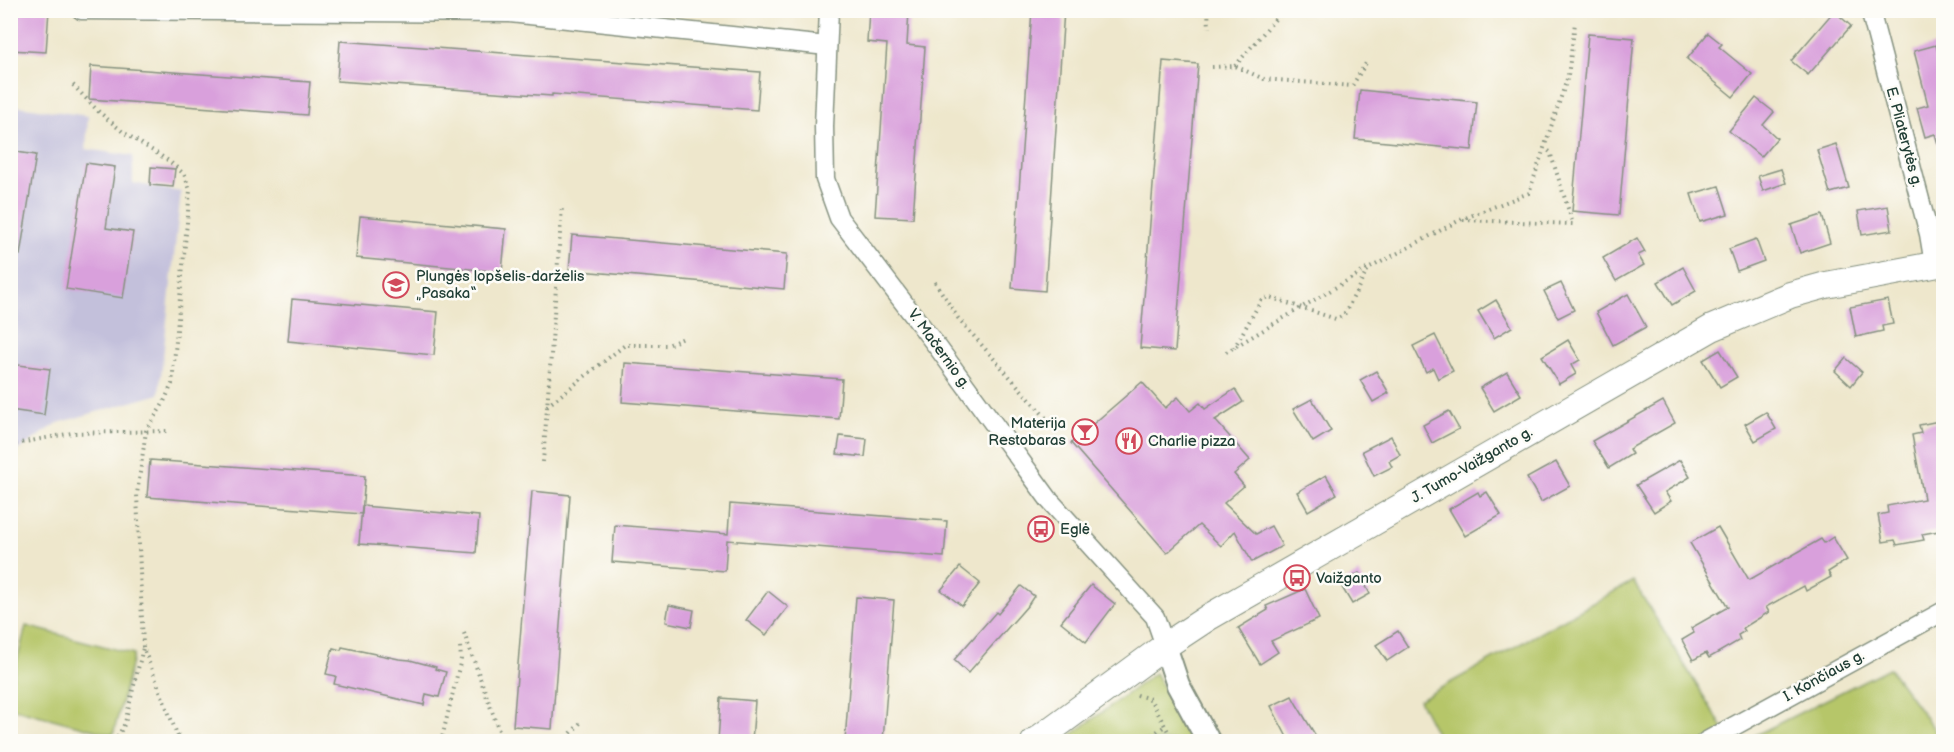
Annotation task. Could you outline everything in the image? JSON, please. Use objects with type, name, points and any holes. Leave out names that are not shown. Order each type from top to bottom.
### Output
[{"type":"main road","name":"J. Tumo-Vaižganto g.","points":[[1034,741],[1209,617],[1712,328],[1790,295],[1826,285],[1939,263]]},
{"type":"street","points":[[81,10],[510,13],[827,46]]},
{"type":"street","name":"V. Mačernio g.","points":[[829,10],[824,126],[825,179],[839,218],[1050,501],[1155,617],[1165,646]]},
{"type":"street","name":"E. Pliaterytės g.","points":[[1870,10],[1929,234],[1939,263]]},
{"type":"street","name":"I. Končiaus g.","points":[[1705,741],[1944,611]]},
{"type":"street","points":[[1165,646],[1178,685],[1209,741]]},
{"type":"path","points":[[1208,10],[1209,28]]},
{"type":"path","points":[[1235,66],[1283,10]]},
{"type":"path","points":[[1226,352],[1368,269],[1460,220],[1529,193],[1568,76],[1575,23]]},
{"type":"path","points":[[1212,67],[1235,66],[1264,80],[1352,86],[1366,63]]},
{"type":"path","points":[[73,85],[98,111],[123,132],[169,161],[184,174],[190,190],[172,384],[163,404],[146,431],[136,494],[143,648],[125,723],[115,741]]},
{"type":"path","points":[[1460,220],[1573,224],[1550,152],[1545,148]]},
{"type":"path","points":[[543,462],[562,207]]},
{"type":"path","points":[[1234,348],[1262,299],[1269,297],[1336,319],[1344,315],[1368,269]]},
{"type":"path","points":[[935,282],[958,318],[1054,428]]},
{"type":"path","points":[[547,406],[625,345],[668,345],[686,337]]},
{"type":"path","points":[[10,445],[72,433],[170,431]]},
{"type":"path","points":[[464,633],[502,741]]},
{"type":"path","points":[[441,741],[461,659],[460,646]]},
{"type":"path","points":[[143,648],[180,741]]},
{"type":"path","points":[[1129,701],[1138,694],[1150,699],[1174,741]]},
{"type":"path","points":[[562,741],[584,720]]},
{"type":"path","points":[[1142,741],[1165,726]]},
{"type":"shaded area","points":[[11,105],[88,116],[86,149],[133,156],[133,183],[181,192],[159,394],[58,423],[11,455]]},
{"type":"green space","points":[[1633,581],[1731,741],[1440,741],[1419,700]]},
{"type":"green space","points":[[26,626],[134,654],[113,735],[11,708],[11,685]]},
{"type":"green space","points":[[1889,668],[1943,741],[1744,741]]},
{"type":"green space","points":[[1155,673],[1193,741],[1063,741]]},
{"type":"building","points":[[10,10],[49,10],[46,52],[10,50]]},
{"type":"building","points":[[869,10],[909,10],[907,45],[925,47],[913,218],[875,216],[887,44],[867,42]]},
{"type":"building","points":[[1032,10],[1064,10],[1045,291],[1012,288]]},
{"type":"building","points":[[1834,11],[1851,26],[1808,75],[1791,61]]},
{"type":"building","points":[[1708,33],[1722,44],[1719,47],[1752,74],[1733,97],[1687,59]]},
{"type":"building","points":[[1588,34],[1634,38],[1619,215],[1572,211]]},
{"type":"building","points":[[340,41],[760,72],[757,110],[552,94],[552,96],[337,81]]},
{"type":"building","points":[[1936,45],[1944,73],[1944,143],[1938,144],[1935,134],[1925,137],[1917,108],[1928,105],[1914,51]]},
{"type":"building","points":[[1163,61],[1198,64],[1175,351],[1140,348]]},
{"type":"building","points":[[91,66],[310,82],[307,115],[89,99]]},
{"type":"building","points":[[1360,90],[1477,102],[1472,150],[1355,139]]},
{"type":"building","points":[[1756,98],[1774,112],[1763,125],[1777,138],[1761,157],[1729,131]]},
{"type":"building","points":[[1836,144],[1849,188],[1830,193],[1817,150]]},
{"type":"building","points":[[10,151],[36,155],[20,255],[10,254]]},
{"type":"building","points":[[86,163],[115,167],[106,228],[133,232],[123,298],[66,289]]},
{"type":"building","points":[[151,167],[175,169],[173,187],[150,185]]},
{"type":"building","points":[[1781,169],[1786,183],[1763,191],[1758,176]]},
{"type":"building","points":[[1719,186],[1728,214],[1700,222],[1691,194]]},
{"type":"building","points":[[1888,206],[1892,230],[1862,235],[1858,211]]},
{"type":"building","points":[[1822,215],[1830,243],[1800,253],[1791,225]]},
{"type":"building","points":[[360,216],[506,229],[502,272],[356,258]]},
{"type":"building","points":[[572,235],[787,254],[784,289],[569,270]]},
{"type":"building","points":[[1637,238],[1645,252],[1638,255],[1644,265],[1616,281],[1603,258]]},
{"type":"building","points":[[1756,239],[1764,261],[1737,271],[1729,249]]},
{"type":"building","points":[[1683,267],[1696,291],[1672,305],[1658,282]]},
{"type":"building","points":[[1561,283],[1574,310],[1558,318],[1544,291]]},
{"type":"building","points":[[1628,294],[1646,327],[1613,345],[1596,312]]},
{"type":"building","points":[[292,299],[438,312],[434,355],[288,341]]},
{"type":"building","points":[[1496,300],[1512,327],[1494,338],[1478,311]]},
{"type":"building","points":[[1888,300],[1893,324],[1882,326],[1883,331],[1856,337],[1850,307]]},
{"type":"building","points":[[1435,335],[1453,371],[1438,379],[1433,368],[1426,372],[1413,346]]},
{"type":"building","points":[[1568,340],[1580,360],[1571,365],[1576,374],[1559,384],[1542,356]]},
{"type":"building","points":[[1720,350],[1737,377],[1720,387],[1703,360]]},
{"type":"building","points":[[1846,358],[1862,372],[1851,386],[1835,371]]},
{"type":"building","points":[[625,363],[842,379],[839,419],[622,402]]},
{"type":"building","points":[[10,364],[50,369],[44,415],[10,410]]},
{"type":"building","points":[[1376,371],[1389,393],[1373,402],[1360,380]]},
{"type":"building","points":[[1507,372],[1521,395],[1494,411],[1480,388]]},
{"type":"building","points":[[1142,382],[1165,408],[1178,397],[1190,411],[1200,403],[1205,409],[1235,389],[1243,402],[1215,420],[1250,460],[1234,474],[1244,486],[1224,503],[1256,534],[1271,526],[1282,546],[1252,562],[1235,531],[1221,546],[1199,525],[1167,553],[1071,443]]},
{"type":"building","points":[[1312,399],[1331,431],[1313,442],[1293,409]]},
{"type":"building","points":[[1663,401],[1675,423],[1629,449],[1632,454],[1609,468],[1592,441]]},
{"type":"building","points":[[1449,411],[1459,429],[1432,443],[1423,425]]},
{"type":"building","points":[[1766,412],[1776,429],[1755,441],[1745,424]]},
{"type":"building","points":[[1944,420],[1944,530],[1922,534],[1924,540],[1897,545],[1895,540],[1883,542],[1878,515],[1888,513],[1887,506],[1924,499],[1912,435],[1921,433],[1919,425]]},
{"type":"building","points":[[840,436],[867,439],[865,457],[837,454]]},
{"type":"building","points":[[1391,436],[1400,455],[1389,461],[1392,467],[1374,476],[1362,451]]},
{"type":"building","points":[[150,460],[365,476],[362,514],[147,497]]},
{"type":"building","points":[[1680,460],[1690,477],[1665,492],[1671,501],[1654,512],[1636,485]]},
{"type":"building","points":[[1556,462],[1570,486],[1541,502],[1527,478]]},
{"type":"building","points":[[1326,475],[1337,494],[1308,511],[1297,492]]},
{"type":"building","points":[[532,491],[570,495],[552,729],[513,726]]},
{"type":"building","points":[[1478,492],[1480,496],[1487,492],[1501,515],[1465,536],[1449,509]]},
{"type":"building","points":[[730,504],[947,521],[944,557],[727,540],[725,571],[612,562],[615,525],[728,534]]},
{"type":"building","points":[[362,506],[479,516],[476,553],[359,544]]},
{"type":"building","points":[[1718,527],[1749,580],[1821,539],[1824,543],[1833,537],[1847,560],[1828,572],[1831,577],[1806,591],[1804,586],[1766,607],[1769,612],[1743,628],[1745,631],[1738,635],[1740,640],[1709,658],[1706,653],[1693,660],[1682,640],[1694,633],[1691,628],[1728,607],[1690,543]]},
{"type":"building","points":[[960,567],[980,583],[962,606],[941,590]]},
{"type":"building","points":[[1359,573],[1370,594],[1352,604],[1340,584]]},
{"type":"building","points":[[1091,585],[1115,604],[1086,642],[1061,622]]},
{"type":"building","points":[[1021,586],[1034,596],[968,673],[954,660]]},
{"type":"building","points":[[1305,589],[1319,619],[1271,641],[1278,652],[1260,664],[1238,628],[1268,610],[1266,606]]},
{"type":"building","points":[[768,591],[788,607],[766,635],[746,620]]},
{"type":"building","points":[[856,597],[894,600],[883,741],[845,741]]},
{"type":"building","points":[[669,605],[694,610],[691,627],[666,622]]},
{"type":"building","points":[[1398,631],[1408,647],[1387,661],[1376,645]]},
{"type":"building","points":[[342,647],[410,660],[446,672],[439,697],[426,694],[424,705],[334,684],[336,676],[326,674],[333,648],[341,650]]},
{"type":"building","points":[[1292,696],[1319,741],[1289,741],[1271,706]]},
{"type":"building","points":[[721,698],[755,701],[752,741],[718,741]]},
{"type":"place","name":"Plungės lopšelis-darželis „Pasaka“","points":[[396,285]]},
{"type":"place","name":"Materija Restobaras","points":[[1085,432]]},
{"type":"place","name":"Charlie pizza","points":[[1129,441]]},
{"type":"place","name":"Eglė","points":[[1041,529]]},
{"type":"place","name":"Vaižganto","points":[[1297,578]]}]
